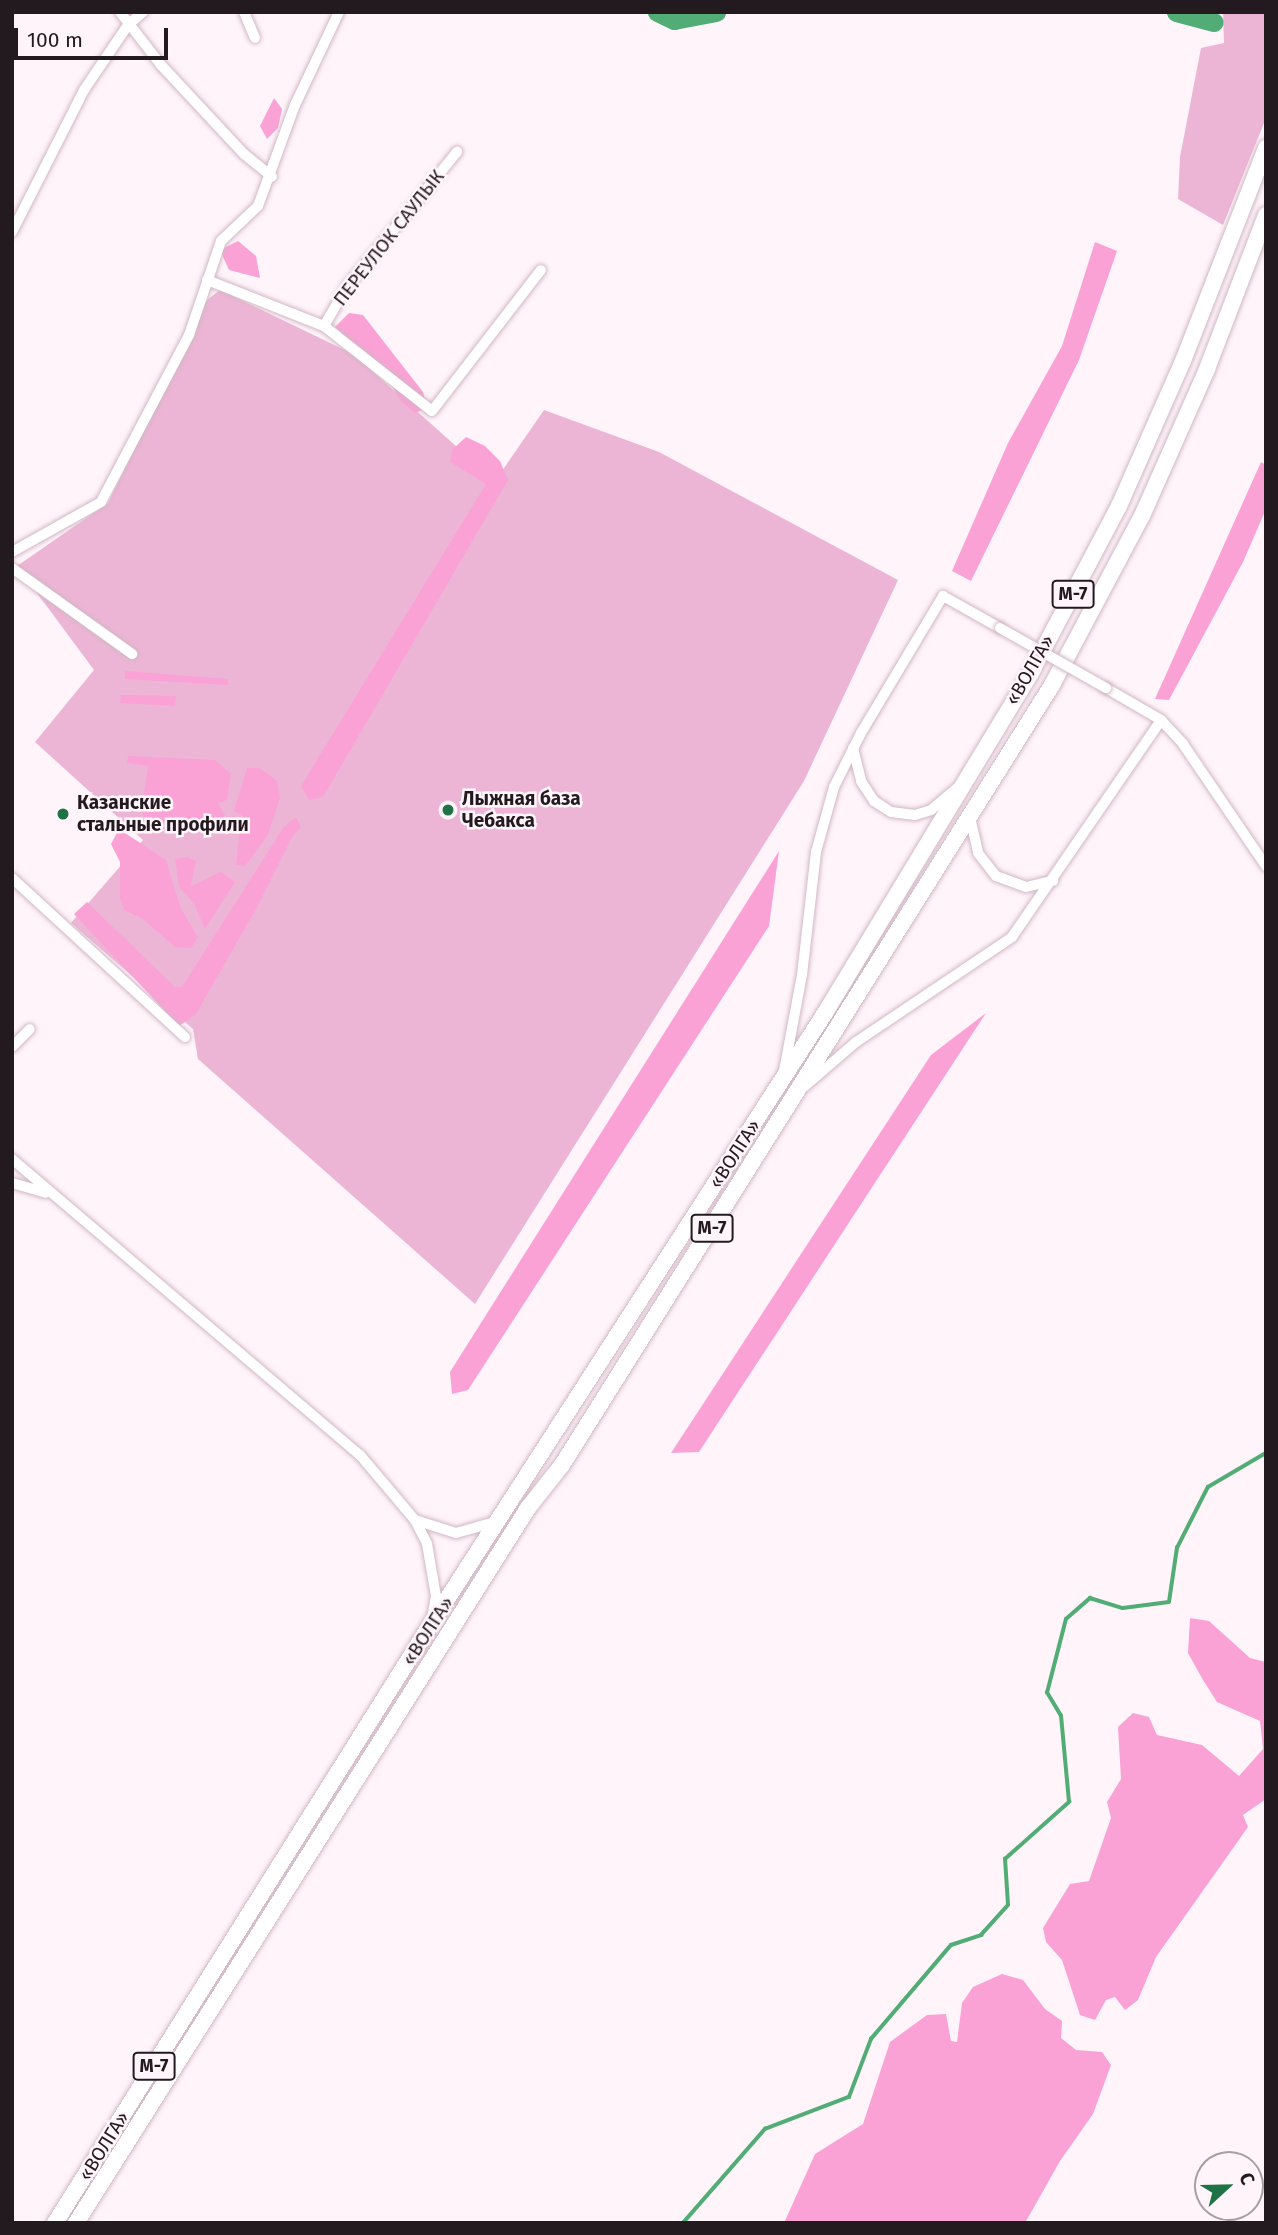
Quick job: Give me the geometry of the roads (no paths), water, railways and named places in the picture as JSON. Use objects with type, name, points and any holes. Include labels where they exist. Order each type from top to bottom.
[{"type":"highway","name":"«ВОЛГА»","points":[[55,2223],[431,1624],[782,1079],[1033,669],[1119,506],[1184,361],[1266,148]]},
{"type":"highway","name":"«ВОЛГА»","points":[[76,2223],[799,1090],[1052,685],[1142,516],[1207,369],[1266,215]]},
{"type":"street","points":[[120,12],[128,25],[244,154],[272,177]]},
{"type":"street","points":[[12,232],[84,90],[128,25],[143,12]]},
{"type":"street","points":[[244,12],[256,38]]},
{"type":"street","points":[[12,552],[101,502],[189,335],[221,241],[258,206],[272,177],[295,105],[339,12]]},
{"type":"street","name":"ПЕРЕУЛОК САУЛЫК","points":[[324,326],[346,288],[457,152]]},
{"type":"street","points":[[207,280],[324,326],[432,411],[541,270]]},
{"type":"street","points":[[12,568],[132,654]]},
{"type":"street","points":[[782,1079],[802,975],[816,852],[834,787],[853,748],[943,596],[1161,720],[1183,744],[1266,866]]},
{"type":"street","points":[[799,1090],[856,1042],[1012,937],[1053,881],[1161,720]]},
{"type":"street","points":[[853,748],[861,781],[874,801],[891,813],[915,815],[931,810],[959,787]]},
{"type":"street","points":[[970,816],[978,853],[996,876],[1026,887],[1053,881]]},
{"type":"street","points":[[12,878],[185,1037]]},
{"type":"street","points":[[12,1047],[30,1029]]},
{"type":"street","points":[[12,1159],[49,1194],[343,1436],[415,1520],[434,1567],[436,1596],[431,1624]]},
{"type":"street","points":[[12,1184],[49,1194]]},
{"type":"street","points":[[415,1520],[456,1533],[499,1520]]},
{"type":"waterway","points":[[657,12],[674,20],[716,12]]},
{"type":"waterway","points":[[1176,12],[1214,22]]},
{"type":"waterway","points":[[683,2223],[765,2129],[849,2097],[871,2039],[951,1945],[981,1935],[1008,1905],[1005,1859],[1069,1802],[1061,1716],[1047,1693],[1066,1619],[1090,1598],[1123,1608],[1169,1602],[1177,1548],[1208,1487],[1266,1453]]},
{"type":"place","name":"Лыжная база Чебакса","points":[[448,810]]},
{"type":"place","name":"Казанские стальные профили","points":[[63,814]]}]
